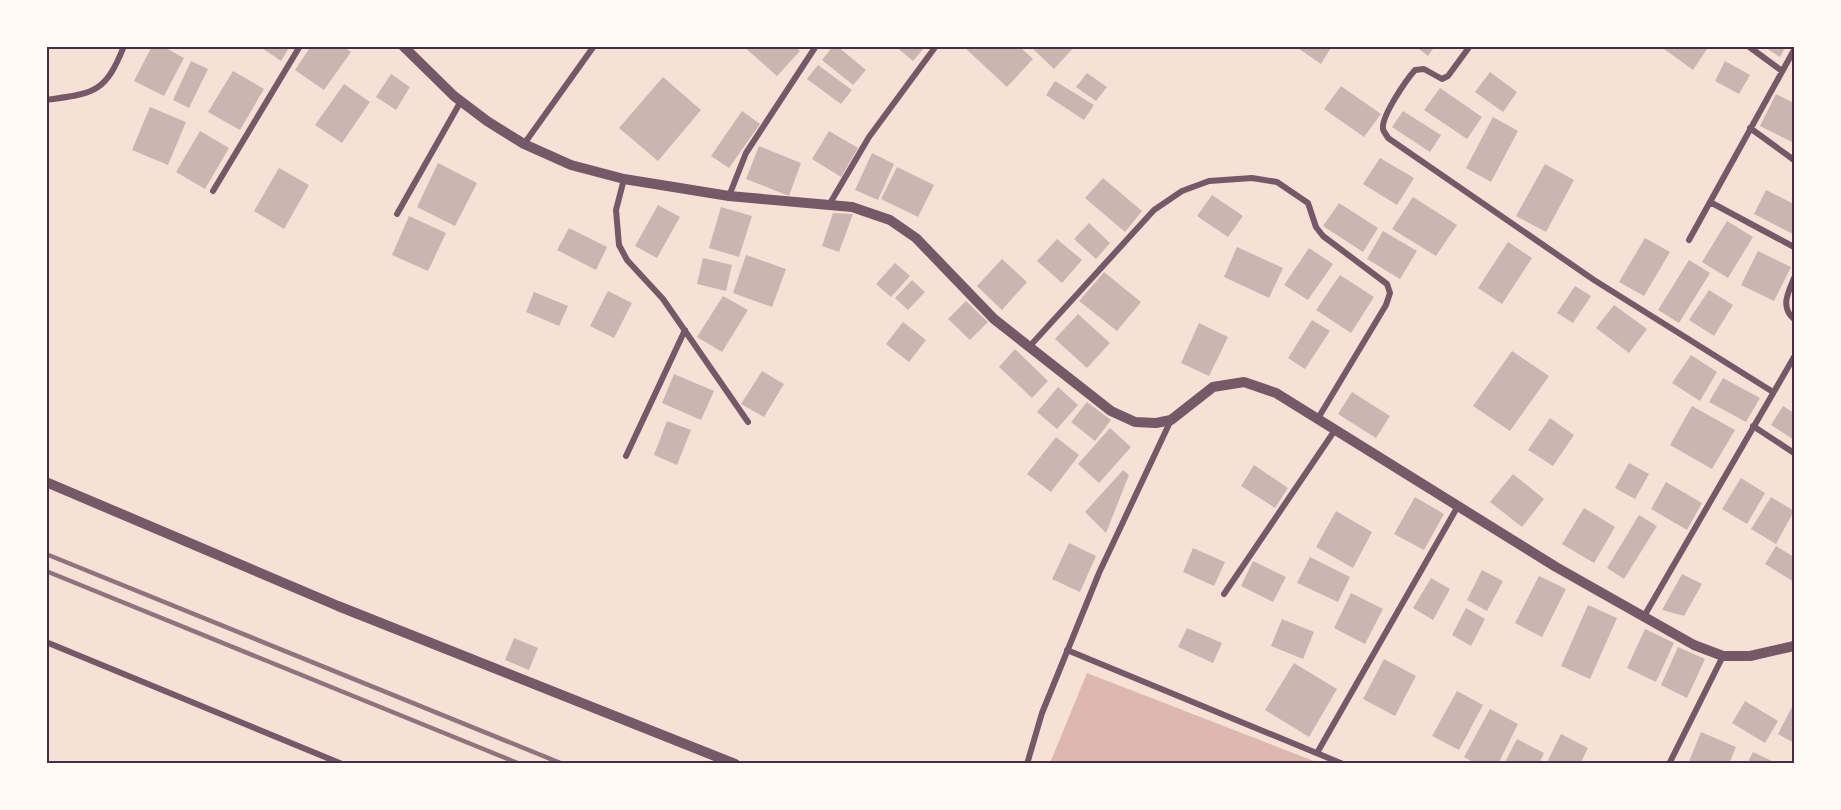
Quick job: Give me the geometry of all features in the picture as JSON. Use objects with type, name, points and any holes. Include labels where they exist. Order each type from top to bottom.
[{"type":"street","points":[[46,100],[97,89],[108,80],[124,46]]},
{"type":"street","points":[[213,191],[300,46]]},
{"type":"street","points":[[404,46],[461,101],[524,144],[571,165],[624,179],[729,196],[852,207],[890,220],[916,238],[957,284],[1028,348],[1111,411],[1135,422],[1156,423],[1171,420]]},
{"type":"street","points":[[524,144],[594,46]]},
{"type":"street","points":[[729,196],[746,153],[816,46]]},
{"type":"street","points":[[829,205],[869,137],[936,46]]},
{"type":"street","points":[[1470,46],[1448,76],[1442,79],[1424,69],[1415,69],[1385,119],[1383,129],[1388,138],[1594,280],[1773,392]]},
{"type":"street","points":[[1748,46],[1782,72]]},
{"type":"street","points":[[1689,240],[1794,50]]},
{"type":"street","points":[[397,214],[461,101]]},
{"type":"street","points":[[1750,128],[1794,160]]},
{"type":"street","points":[[1028,348],[1154,210],[1182,191],[1209,181],[1252,178],[1277,183],[1297,193],[1308,203],[1316,227],[1323,236],[1387,284],[1390,293],[1386,305],[1317,420]]},
{"type":"street","points":[[624,179],[616,210],[619,245],[627,260],[663,299],[748,422]]},
{"type":"street","points":[[1710,202],[1794,247]]},
{"type":"street","points":[[1794,278],[1785,303],[1787,312],[1794,319]]},
{"type":"street","points":[[626,456],[685,330]]},
{"type":"street","points":[[1643,618],[1794,357]]},
{"type":"street","points":[[1027,764],[1042,713],[1066,650],[1099,573],[1171,420],[1213,387],[1245,382],[1276,393],[1643,618],[1694,645],[1723,656],[1750,656],[1794,646]]},
{"type":"street","points":[[1753,426],[1794,453]]},
{"type":"street","points":[[1224,594],[1335,430]]},
{"type":"street","points":[[46,482],[338,606],[735,764]]},
{"type":"street","points":[[1317,753],[1458,506]]},
{"type":"street","points":[[46,642],[342,764]]},
{"type":"street","points":[[1066,650],[1343,764]]},
{"type":"street","points":[[1669,764],[1723,656]]},
{"type":"shaded area","points":[[1087,673],[1319,763],[1050,763]]},
{"type":"building","points":[[152,46],[162,46],[184,58],[164,96],[134,81]]},
{"type":"building","points":[[259,46],[290,46],[281,61]]},
{"type":"building","points":[[311,46],[343,46],[351,52],[324,90],[295,70]]},
{"type":"building","points":[[743,46],[795,46],[800,51],[777,76]]},
{"type":"building","points":[[833,46],[837,46],[866,70],[853,85],[822,60]]},
{"type":"building","points":[[895,46],[922,46],[924,48],[913,61]]},
{"type":"building","points":[[963,46],[1019,46],[1033,59],[1007,87]]},
{"type":"building","points":[[1030,46],[1075,46],[1054,69]]},
{"type":"building","points":[[1295,46],[1332,46],[1321,64]]},
{"type":"building","points":[[1415,46],[1435,46],[1428,56]]},
{"type":"building","points":[[1660,46],[1709,46],[1693,70]]},
{"type":"building","points":[[1763,46],[1786,46],[1780,57]]},
{"type":"building","points":[[191,61],[208,69],[189,108],[173,100]]},
{"type":"building","points":[[1725,61],[1750,75],[1739,94],[1715,81]]},
{"type":"building","points":[[818,65],[852,90],[841,104],[807,79]]},
{"type":"building","points":[[233,71],[264,89],[240,130],[208,112]]},
{"type":"building","points":[[1490,72],[1517,92],[1503,112],[1475,92]]},
{"type":"building","points":[[1087,73],[1107,87],[1096,101],[1076,87]]},
{"type":"building","points":[[391,74],[410,87],[396,110],[376,97]]},
{"type":"building","points":[[663,77],[701,110],[658,161],[619,128]]},
{"type":"building","points":[[1055,81],[1094,105],[1084,120],[1046,95]]},
{"type":"building","points":[[344,84],[370,102],[342,143],[315,125]]},
{"type":"building","points":[[1341,86],[1381,114],[1364,137],[1324,109]]},
{"type":"building","points":[[1440,88],[1482,117],[1467,139],[1424,110]]},
{"type":"building","points":[[1776,94],[1794,103],[1794,143],[1760,126]]},
{"type":"building","points":[[150,107],[186,122],[168,165],[132,150]]},
{"type":"building","points":[[742,111],[760,124],[729,168],[711,156]]},
{"type":"building","points":[[1403,111],[1441,135],[1430,152],[1392,127]]},
{"type":"building","points":[[1493,117],[1518,131],[1491,182],[1466,168]]},
{"type":"building","points":[[200,131],[229,148],[205,189],[176,172]]},
{"type":"building","points":[[829,131],[858,148],[841,177],[812,159]]},
{"type":"building","points":[[759,146],[801,163],[789,196],[746,179]]},
{"type":"building","points":[[872,153],[894,164],[878,200],[855,190]]},
{"type":"building","points":[[1380,158],[1414,178],[1397,205],[1363,184]]},
{"type":"building","points":[[438,163],[477,183],[455,226],[417,207]]},
{"type":"building","points":[[1545,164],[1574,180],[1546,232],[1516,216]]},
{"type":"building","points":[[897,167],[934,185],[918,217],[881,199]]},
{"type":"building","points":[[279,168],[309,185],[284,229],[254,211]]},
{"type":"building","points":[[1103,178],[1142,211],[1125,232],[1085,198]]},
{"type":"building","points":[[1766,190],[1794,204],[1793,234],[1754,214]]},
{"type":"building","points":[[1212,195],[1243,216],[1228,237],[1197,216]]},
{"type":"building","points":[[1413,197],[1457,225],[1436,256],[1392,229]]},
{"type":"building","points":[[1339,203],[1378,228],[1363,252],[1323,226]]},
{"type":"building","points":[[658,205],[680,217],[657,258],[635,246]]},
{"type":"building","points":[[721,207],[752,216],[739,257],[709,248]]},
{"type":"building","points":[[833,213],[853,214],[839,252],[822,246]]},
{"type":"building","points":[[409,216],[446,233],[428,271],[392,255]]},
{"type":"building","points":[[1727,221],[1753,237],[1728,278],[1702,262]]},
{"type":"building","points":[[1089,223],[1110,243],[1096,259],[1074,239]]},
{"type":"building","points":[[569,228],[607,247],[596,270],[557,250]]},
{"type":"building","points":[[1383,231],[1417,251],[1400,279],[1367,259]]},
{"type":"building","points":[[1645,238],[1670,252],[1644,296],[1619,282]]},
{"type":"building","points":[[1057,239],[1082,260],[1062,283],[1037,261]]},
{"type":"building","points":[[1508,242],[1532,258],[1502,304],[1478,288]]},
{"type":"building","points":[[1237,247],[1283,268],[1269,298],[1224,277]]},
{"type":"building","points":[[1309,248],[1333,264],[1308,300],[1284,285]]},
{"type":"building","points":[[1758,251],[1791,267],[1774,301],[1741,285]]},
{"type":"building","points":[[746,255],[786,269],[772,307],[733,293]]},
{"type":"building","points":[[703,258],[732,265],[726,291],[697,284]]},
{"type":"building","points":[[1002,259],[1027,282],[1002,310],[977,286]]},
{"type":"building","points":[[1689,260],[1710,273],[1679,323],[1658,310]]},
{"type":"building","points":[[895,263],[910,276],[891,297],[876,284]]},
{"type":"building","points":[[1104,272],[1141,302],[1117,331],[1079,301]]},
{"type":"building","points":[[1340,275],[1374,297],[1351,333],[1316,310]]},
{"type":"building","points":[[912,280],[925,292],[908,310],[895,298]]},
{"type":"building","points":[[1575,286],[1591,296],[1573,323],[1557,313]]},
{"type":"building","points":[[1709,290],[1733,305],[1714,336],[1689,320]]},
{"type":"building","points":[[608,291],[632,303],[614,338],[590,326]]},
{"type":"building","points":[[534,292],[568,306],[559,326],[526,312]]},
{"type":"building","points":[[723,296],[748,310],[722,352],[697,337]]},
{"type":"building","points":[[966,301],[988,322],[970,340],[948,319]]},
{"type":"building","points":[[1614,305],[1647,329],[1629,353],[1596,328]]},
{"type":"building","points":[[1078,314],[1110,343],[1087,368],[1055,339]]},
{"type":"building","points":[[1312,320],[1330,331],[1305,369],[1288,358]]},
{"type":"building","points":[[903,322],[926,340],[909,362],[886,344]]},
{"type":"building","points":[[1199,323],[1228,337],[1209,376],[1181,363]]},
{"type":"building","points":[[1015,349],[1048,381],[1032,398],[999,367]]},
{"type":"building","points":[[1512,351],[1549,376],[1510,431],[1473,406]]},
{"type":"building","points":[[1691,355],[1717,372],[1700,401],[1672,383]]},
{"type":"building","points":[[762,371],[784,384],[764,417],[741,404]]},
{"type":"building","points":[[674,374],[714,391],[701,420],[662,403]]},
{"type":"building","points":[[1723,378],[1760,398],[1746,422],[1709,402]]},
{"type":"building","points":[[1058,387],[1078,405],[1057,429],[1037,412]]},
{"type":"building","points":[[1352,392],[1390,416],[1376,438],[1338,414]]},
{"type":"building","points":[[1087,402],[1111,420],[1095,441],[1071,422]]},
{"type":"building","points":[[1692,406],[1735,430],[1712,469],[1670,445]]},
{"type":"building","points":[[1783,406],[1794,413],[1794,440],[1771,425]]},
{"type":"building","points":[[1550,418],[1574,435],[1553,466],[1528,450]]},
{"type":"building","points":[[667,421],[691,430],[677,465],[654,455]]},
{"type":"building","points":[[1110,428],[1131,447],[1099,483],[1078,464]]},
{"type":"building","points":[[1056,437],[1079,455],[1051,492],[1027,474]]},
{"type":"building","points":[[1629,463],[1649,474],[1635,499],[1615,488]]},
{"type":"building","points":[[1254,465],[1288,488],[1275,508],[1241,486]]},
{"type":"building","points":[[1123,470],[1129,475],[1106,533],[1085,512]]},
{"type":"building","points":[[1513,474],[1544,499],[1522,527],[1490,502]]},
{"type":"building","points":[[1741,478],[1765,493],[1747,524],[1722,509]]},
{"type":"building","points":[[1666,482],[1702,503],[1687,530],[1651,509]]},
{"type":"building","points":[[1415,497],[1444,514],[1424,550],[1394,534]]},
{"type":"building","points":[[1771,497],[1794,511],[1776,544],[1751,529]]},
{"type":"building","points":[[1584,508],[1615,527],[1594,563],[1562,544]]},
{"type":"building","points":[[1336,511],[1372,532],[1353,568],[1316,547]]},
{"type":"building","points":[[1639,515],[1657,526],[1624,579],[1607,568]]},
{"type":"building","points":[[1069,543],[1096,556],[1080,592],[1052,579]]},
{"type":"building","points":[[1776,546],[1794,557],[1794,582],[1765,564]]},
{"type":"building","points":[[1193,548],[1225,562],[1214,586],[1183,572]]},
{"type":"building","points":[[1310,557],[1350,577],[1338,602],[1297,583]]},
{"type":"building","points":[[1253,561],[1286,577],[1273,602],[1241,586]]},
{"type":"building","points":[[1482,570],[1503,581],[1487,611],[1467,600]]},
{"type":"building","points":[[1682,574],[1702,584],[1684,616],[1662,610]]},
{"type":"building","points":[[1539,576],[1566,589],[1542,637],[1515,623]]},
{"type":"building","points":[[1431,578],[1450,589],[1433,620],[1413,608]]},
{"type":"building","points":[[1351,593],[1383,609],[1365,644],[1334,628]]},
{"type":"building","points":[[1588,605],[1617,618],[1590,679],[1561,666]]},
{"type":"building","points":[[1466,608],[1485,619],[1471,646],[1452,635]]},
{"type":"building","points":[[1282,619],[1314,632],[1303,659],[1271,646]]},
{"type":"building","points":[[1187,628],[1222,643],[1213,663],[1178,647]]},
{"type":"building","points":[[1645,629],[1674,643],[1656,682],[1627,668]]},
{"type":"building","points":[[514,638],[538,648],[529,670],[505,660]]},
{"type":"building","points":[[1678,647],[1705,659],[1687,698],[1661,685]]},
{"type":"building","points":[[1384,659],[1416,676],[1395,716],[1363,699]]},
{"type":"building","points":[[1294,663],[1337,689],[1309,737],[1265,710]]},
{"type":"building","points":[[1457,691],[1483,705],[1459,750],[1432,736]]},
{"type":"building","points":[[1745,701],[1778,721],[1765,743],[1732,723]]},
{"type":"building","points":[[1794,703],[1794,743],[1778,734]]},
{"type":"building","points":[[1490,709],[1518,724],[1498,764],[1477,764],[1464,757]]},
{"type":"building","points":[[1701,732],[1736,747],[1729,764],[1688,764]]},
{"type":"building","points":[[1561,734],[1588,748],[1580,764],[1546,764]]},
{"type":"building","points":[[1517,739],[1544,753],[1539,764],[1504,764]]},
{"type":"building","points":[[1753,752],[1778,764],[1747,764]]},
{"type":"railway","points":[[46,554],[563,764]]},
{"type":"railway","points":[[46,571],[520,764]]}]
